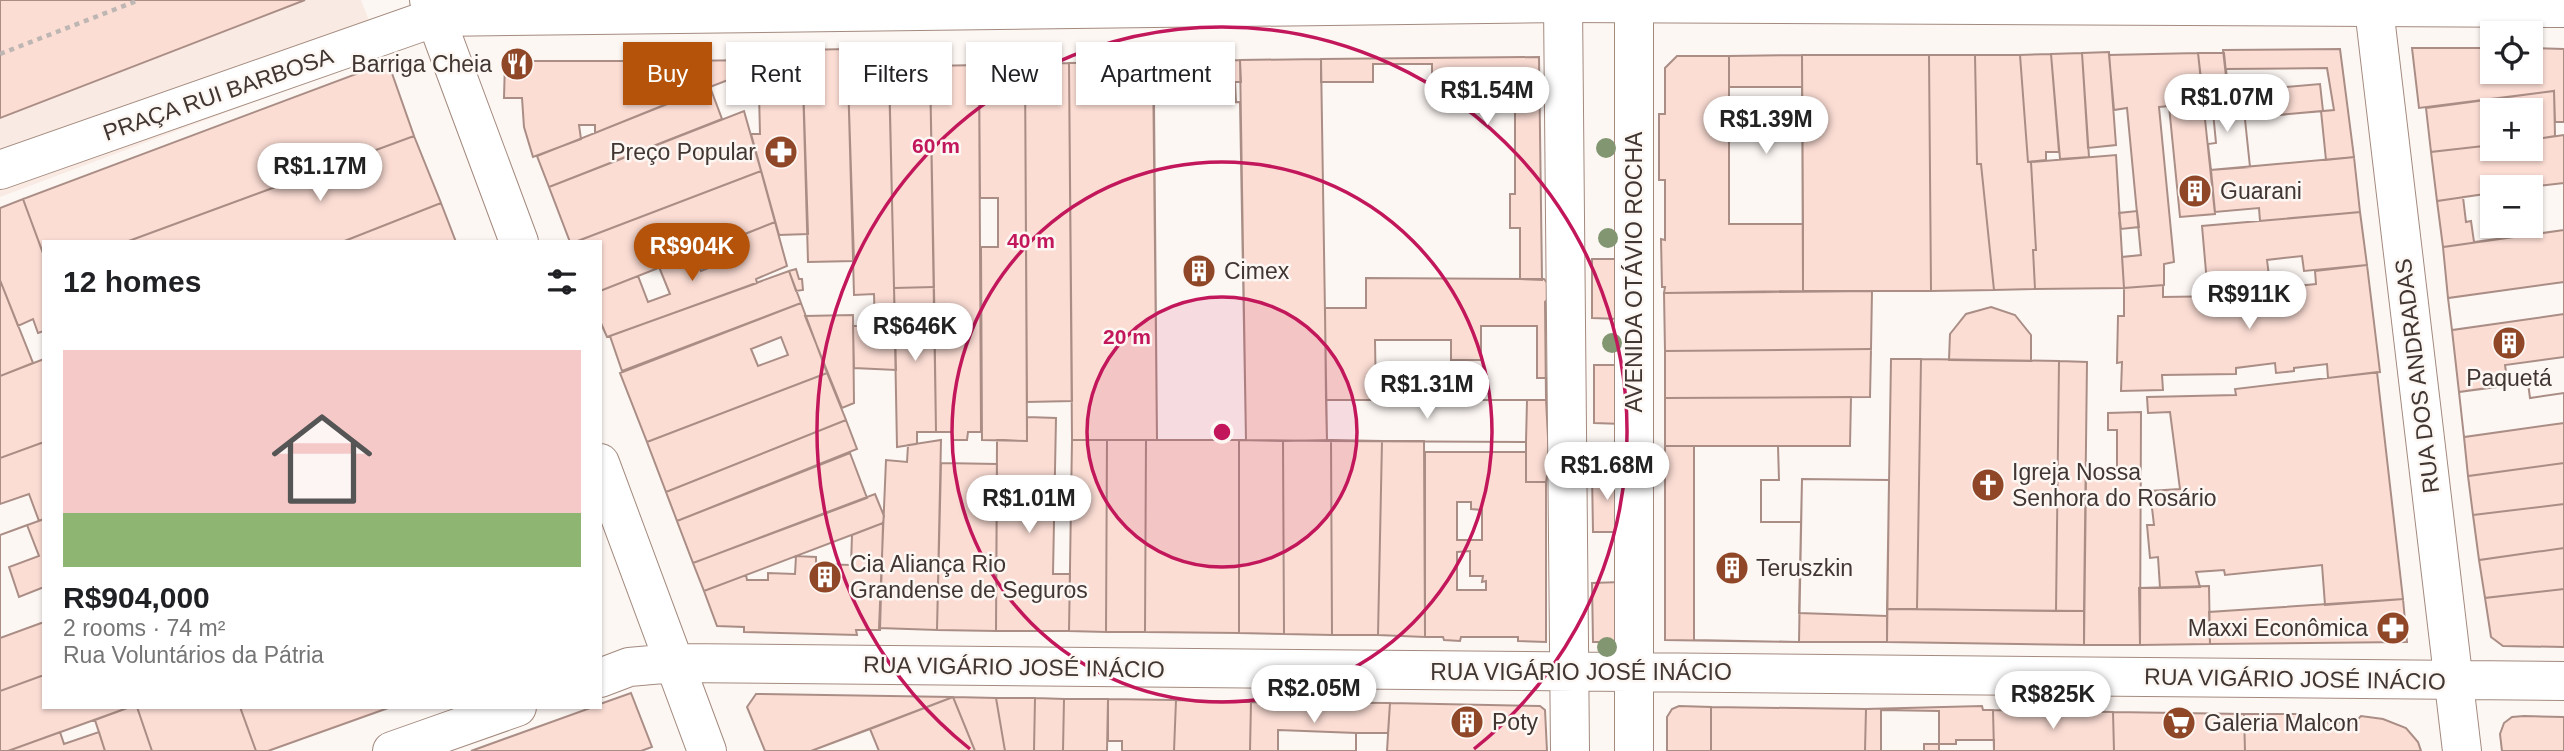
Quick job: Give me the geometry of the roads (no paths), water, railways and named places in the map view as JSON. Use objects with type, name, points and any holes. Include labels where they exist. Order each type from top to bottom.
[{"type":"street","points":[[1562,1],[1570,751]]},
{"type":"street","name":"PRAÇA RUI BARBOSA","points":[[0,170],[433,8],[1634,1],[2374,4],[2564,8]]},
{"type":"street","name":"AVENIDA OTÁVIO ROCHA","points":[[1634,1],[1634,751]]},
{"type":"street","name":"RUA DOS ANDRADAS","points":[[2374,4],[2462,751]]},
{"type":"street","points":[[433,8],[518,240]]},
{"type":"street","points":[[602,468],[707,751]]},
{"type":"street","name":"RUA VIGÁRIO JOSÉ INÁCIO","points":[[602,677],[629,667],[674,663],[2564,681]]},
{"type":"street","points":[[392,751],[511,709]]},
{"type":"place","name":"Barriga Cheia","points":[[517,64]]},
{"type":"place","name":"Preço Popular","points":[[781,152]]},
{"type":"place","name":"Guarani","points":[[2195,191]]},
{"type":"place","name":"Cimex","points":[[1199,271]]},
{"type":"place","name":"Paquetá","points":[[2509,343]]},
{"type":"place","name":"Igreja Nossa Senhora do Rosário","points":[[1988,485]]},
{"type":"place","name":"Teruszkin","points":[[1732,568]]},
{"type":"place","name":"Cia Aliança Rio Grandense de Seguros","points":[[825,577]]},
{"type":"place","name":"Maxxi Econômica","points":[[2393,628]]},
{"type":"place","name":"Poty","points":[[1467,722]]},
{"type":"place","name":"Galeria Malcon","points":[[2179,723]]}]
